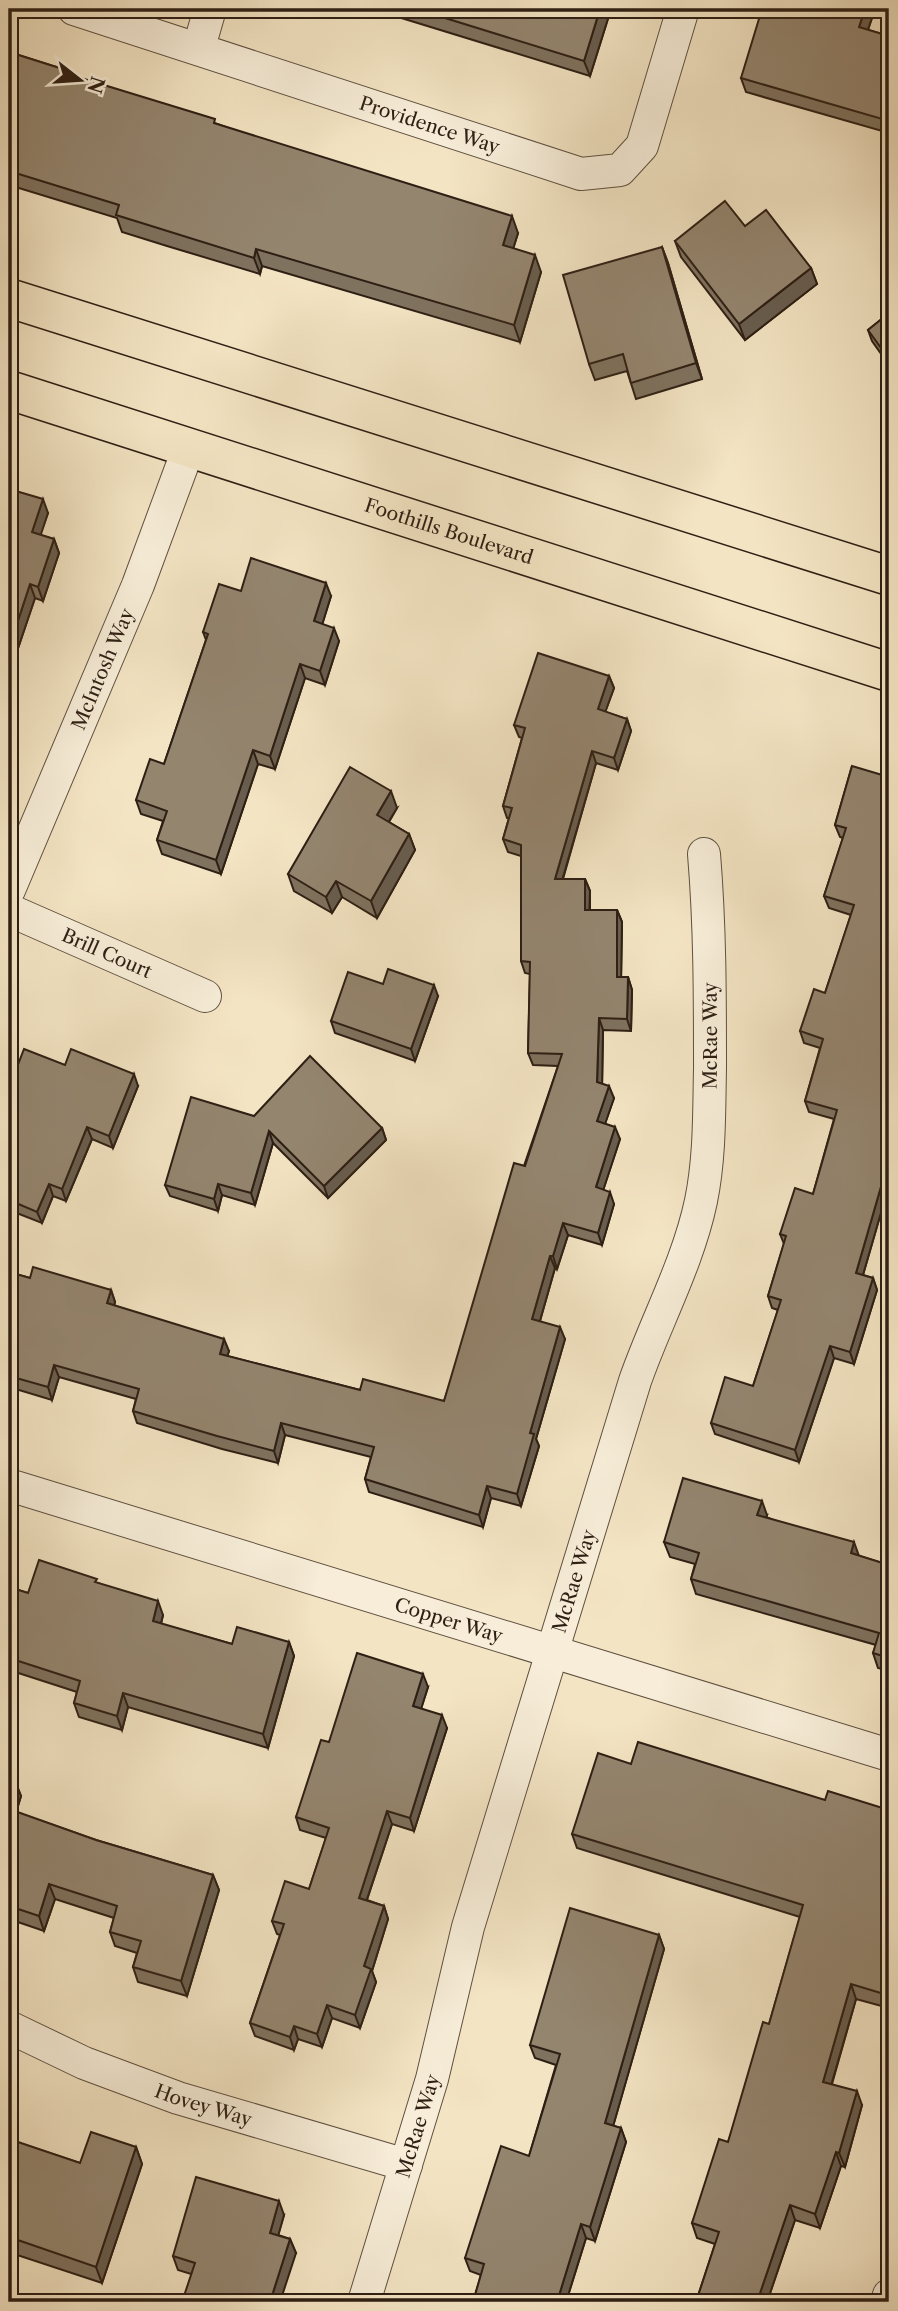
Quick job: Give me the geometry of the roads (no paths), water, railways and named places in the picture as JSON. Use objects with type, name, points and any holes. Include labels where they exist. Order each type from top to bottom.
[{"type":"main road","points":[[9,298],[889,576]]},
{"type":"main road","name":"Foothills Boulevard","points":[[9,390],[889,672]]},
{"type":"street","name":"Providence Way","points":[[74,9],[199,47],[581,174],[620,170],[642,146],[683,9]]},
{"type":"street","points":[[199,47],[210,9]]},
{"type":"street","name":"McIntosh Way","points":[[9,890],[138,585],[189,447]]},
{"type":"street","name":"McRae Way","points":[[364,2302],[432,2079],[468,1927],[552,1651],[635,1381],[653,1330],[684,1258],[701,1201],[709,1138],[711,956],[704,854]]},
{"type":"street","name":"Brill Court","points":[[9,910],[205,996]]},
{"type":"street","name":"Copper Way","points":[[9,1485],[889,1755]]},
{"type":"street","name":"Hovey Way","points":[[9,2027],[84,2063],[178,2098],[406,2165]]},
{"type":"street","points":[[887,2302],[889,2295]]}]
